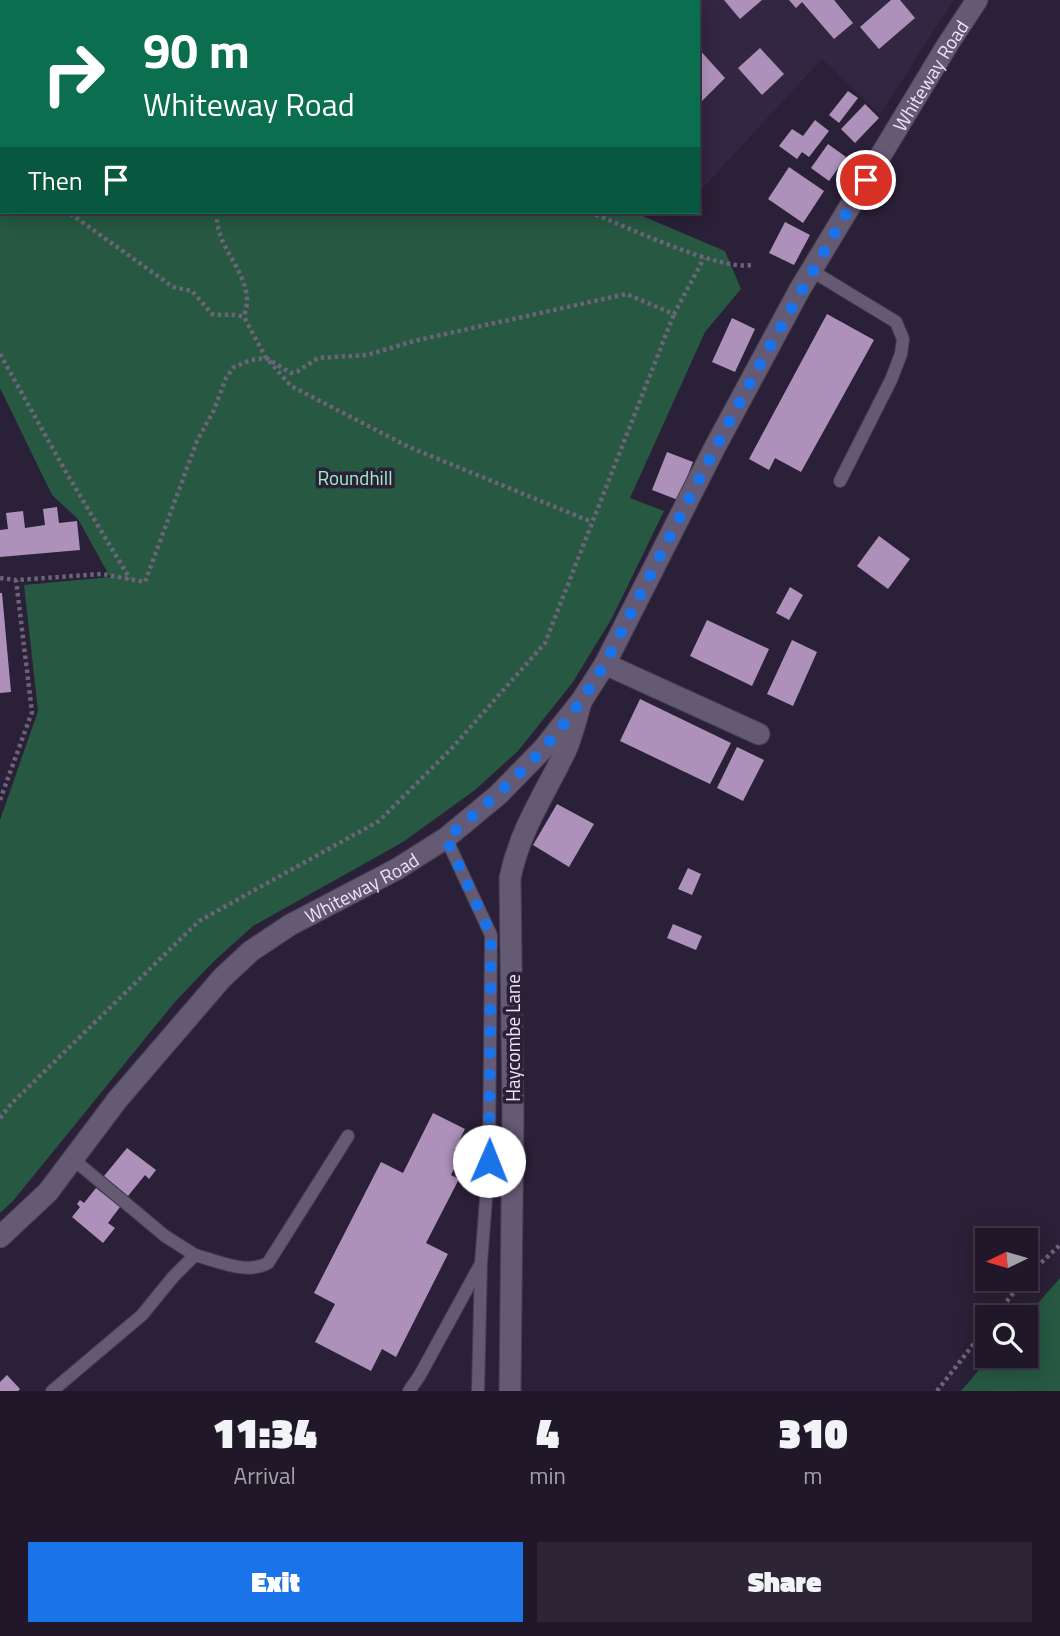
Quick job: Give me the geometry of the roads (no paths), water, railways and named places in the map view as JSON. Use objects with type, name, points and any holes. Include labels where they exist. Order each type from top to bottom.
[{"type":"street","name":"Whiteway Road","points":[[0,1237],[48,1192],[127,1089],[222,978],[251,951],[290,925],[397,869],[446,838],[498,795],[544,748],[582,700],[604,664],[715,447],[812,271],[977,0]]},
{"type":"street","points":[[604,664],[759,734]]},
{"type":"street","name":"Haycombe Lane","points":[[510,1391],[513,1114],[510,878],[516,849],[533,810],[566,751],[582,700]]},
{"type":"lane","points":[[812,271],[896,322],[902,339],[901,354],[891,380],[840,481]]},
{"type":"lane","points":[[446,838],[491,935],[489,1161],[481,1263],[478,1391]]},
{"type":"lane","points":[[74,1160],[165,1236],[195,1255],[244,1268],[258,1268],[268,1263],[348,1136]]},
{"type":"lane","points":[[52,1391],[142,1315],[195,1255]]},
{"type":"lane","points":[[408,1391],[420,1375],[481,1263]]},
{"type":"park label","name":"Roundhill","points":[[355,477]]}]
